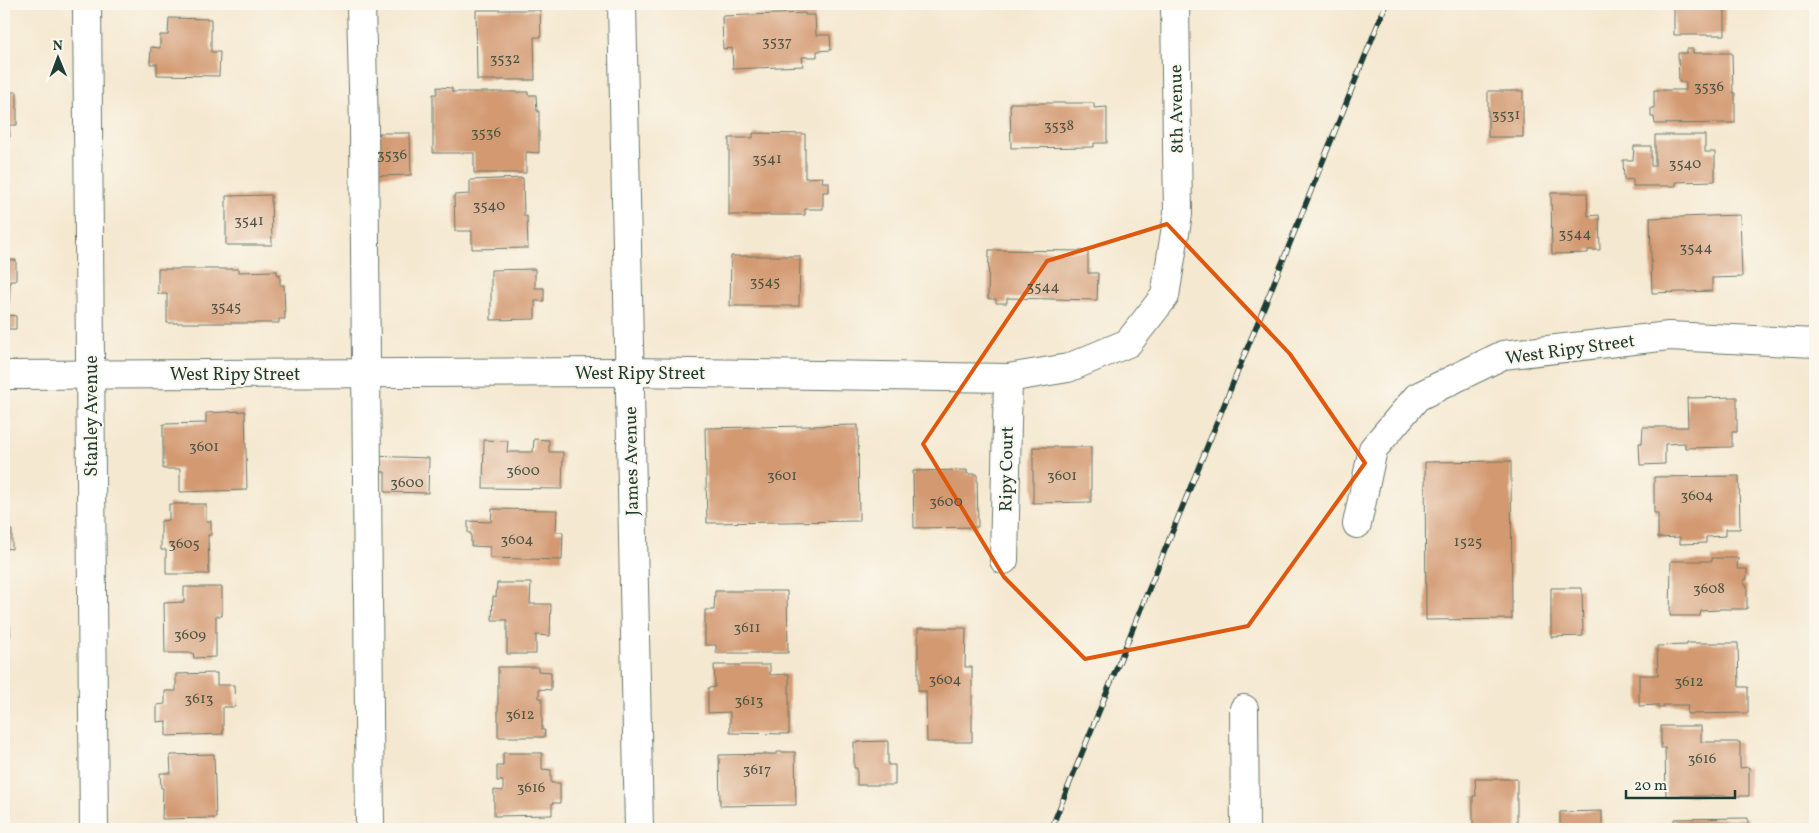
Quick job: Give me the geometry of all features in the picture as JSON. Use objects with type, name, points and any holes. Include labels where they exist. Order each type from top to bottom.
[{"type":"street","name":"Stanley Avenue","points":[[87,4],[94,829]]},
{"type":"street","points":[[361,4],[370,829]]},
{"type":"street","name":"James Avenue","points":[[622,4],[640,829]]},
{"type":"street","name":"8th Avenue","points":[[1175,4],[1178,214]]},
{"type":"street","name":"West Ripy Street","points":[[4,375],[630,372],[1008,378],[1068,368],[1128,343],[1165,296],[1178,214]]},
{"type":"street","name":"West Ripy Street","points":[[1357,524],[1373,449],[1418,397],[1503,355],[1669,336],[1815,344]]},
{"type":"street","name":"Ripy Court","points":[[1004,560],[1008,378]]},
{"type":"street","points":[[1244,709],[1245,829]]},
{"type":"highlighted area","points":[[1167,224],[1290,354],[1365,463],[1248,626],[1085,659],[1004,577],[923,444],[1047,261]]},
{"type":"building","points":[[1674,4],[1734,4],[1734,6],[1725,7],[1725,35],[1674,35]]},
{"type":"building","points":[[476,10],[540,10],[541,37],[534,37],[535,80],[477,80]]},
{"type":"building","points":[[805,13],[805,15],[815,15],[816,35],[830,35],[831,50],[817,51],[817,57],[802,57],[803,66],[733,69],[732,48],[723,49],[722,16]]},
{"type":"building","points":[[169,18],[211,19],[211,52],[220,52],[219,76],[157,75],[157,64],[150,64],[151,47],[160,48],[160,35],[168,35]]},
{"type":"building","points":[[1687,49],[1693,49],[1693,53],[1732,53],[1735,123],[1655,124],[1654,117],[1651,117],[1651,108],[1654,108],[1654,90],[1686,90],[1686,82],[1679,82],[1678,53],[1687,53]]},
{"type":"building","points":[[437,87],[452,88],[452,92],[528,92],[528,95],[536,95],[537,111],[539,111],[539,153],[526,152],[526,173],[474,173],[474,153],[433,153],[433,94],[437,94]]},
{"type":"building","points":[[1488,91],[1523,91],[1523,137],[1488,137]]},
{"type":"building","points":[[4,92],[17,92],[17,125],[9,125],[10,137],[4,137]]},
{"type":"building","points":[[1010,103],[1094,103],[1094,108],[1107,107],[1107,143],[1094,143],[1094,147],[1011,148]]},
{"type":"building","points":[[374,133],[410,133],[411,175],[374,176]]},
{"type":"building","points":[[753,133],[805,134],[805,178],[823,177],[822,182],[829,182],[829,192],[823,192],[823,209],[805,209],[805,215],[729,215],[729,138],[753,138]]},
{"type":"building","points":[[1655,135],[1705,135],[1705,152],[1715,152],[1715,181],[1676,182],[1676,186],[1633,186],[1633,179],[1624,180],[1623,160],[1633,160],[1634,146],[1651,146],[1651,166],[1655,166]]},
{"type":"building","points":[[523,178],[524,216],[527,216],[528,248],[472,249],[472,231],[455,231],[454,195],[470,194],[470,180]]},
{"type":"building","points":[[1551,193],[1587,193],[1588,216],[1599,215],[1600,250],[1588,250],[1588,253],[1552,254]]},
{"type":"building","points":[[271,195],[272,245],[226,245],[226,196]]},
{"type":"building","points":[[1740,215],[1742,277],[1712,278],[1712,291],[1652,293],[1650,218]]},
{"type":"building","points":[[989,250],[1088,251],[1088,273],[1098,273],[1097,300],[1007,298],[1007,303],[996,303],[996,299],[988,299]]},
{"type":"building","points":[[731,256],[800,256],[799,306],[730,306]]},
{"type":"building","points":[[4,260],[16,260],[16,281],[10,281],[8,315],[16,316],[16,329],[4,329]]},
{"type":"building","points":[[158,269],[239,269],[239,272],[277,271],[277,275],[280,274],[280,285],[284,285],[285,319],[279,319],[279,323],[167,323],[167,294],[158,294]]},
{"type":"building","points":[[535,269],[535,288],[544,288],[544,301],[535,301],[535,319],[491,320],[491,270]]},
{"type":"building","points":[[1737,397],[1737,432],[1732,432],[1732,447],[1685,448],[1685,443],[1665,444],[1665,464],[1640,465],[1639,443],[1642,443],[1643,427],[1688,427],[1687,398]]},
{"type":"building","points":[[245,411],[247,490],[180,492],[180,469],[163,469],[163,424],[206,423],[206,413]]},
{"type":"building","points":[[858,425],[859,521],[707,523],[705,428]]},
{"type":"building","points":[[534,439],[549,440],[549,452],[563,452],[562,489],[483,488],[484,440],[508,441],[507,452],[533,452]]},
{"type":"building","points":[[1033,447],[1091,447],[1091,502],[1033,503]]},
{"type":"building","points":[[370,456],[429,458],[428,493],[385,492],[385,472],[370,472]]},
{"type":"building","points":[[1511,461],[1512,619],[1426,620],[1425,462]]},
{"type":"building","points":[[967,470],[967,474],[977,474],[978,527],[914,528],[913,471]]},
{"type":"building","points":[[1739,476],[1740,529],[1726,529],[1726,536],[1706,537],[1706,543],[1680,544],[1680,537],[1658,538],[1658,513],[1654,513],[1654,477]]},
{"type":"building","points":[[169,504],[206,504],[206,521],[211,521],[211,535],[208,535],[209,574],[166,574],[166,550],[161,550],[161,521],[169,520]]},
{"type":"building","points":[[492,509],[557,510],[556,532],[563,532],[562,560],[490,558],[490,547],[471,546],[471,533],[468,533],[468,521],[491,522]]},
{"type":"building","points":[[4,530],[12,530],[12,549],[4,548]]},
{"type":"building","points":[[1712,558],[1738,558],[1737,569],[1747,569],[1747,579],[1744,579],[1744,585],[1747,585],[1747,609],[1701,611],[1700,616],[1670,616],[1671,561],[1712,561]]},
{"type":"building","points":[[497,583],[531,583],[530,604],[551,604],[550,636],[536,635],[536,654],[507,654],[507,620],[492,620],[493,596],[496,597]]},
{"type":"building","points":[[184,587],[222,587],[222,616],[216,616],[216,657],[194,658],[193,653],[165,653],[164,603],[184,602]]},
{"type":"building","points":[[1551,588],[1582,588],[1583,636],[1551,637]]},
{"type":"building","points":[[715,591],[787,591],[788,653],[716,653],[716,645],[705,645],[705,610],[714,610]]},
{"type":"building","points":[[4,610],[6,610],[7,626],[10,626],[10,638],[4,638]]},
{"type":"building","points":[[918,628],[966,628],[965,667],[972,667],[972,742],[927,742],[926,691],[918,691]]},
{"type":"building","points":[[1687,643],[1738,643],[1739,687],[1748,687],[1748,713],[1687,714],[1688,705],[1663,705],[1663,708],[1658,708],[1658,705],[1639,706],[1639,675],[1658,675],[1657,646],[1687,645]]},
{"type":"building","points":[[714,665],[770,665],[770,675],[789,674],[789,734],[730,733],[730,712],[708,713],[708,688],[715,687]]},
{"type":"building","points":[[498,667],[538,667],[538,671],[551,672],[551,690],[539,689],[539,698],[542,698],[542,730],[545,730],[544,737],[498,737]]},
{"type":"building","points":[[217,673],[217,685],[234,685],[235,707],[223,707],[223,734],[166,736],[166,721],[157,722],[157,705],[165,704],[165,691],[176,691],[176,674]]},
{"type":"building","points":[[1661,726],[1701,726],[1701,742],[1740,742],[1740,768],[1749,767],[1749,796],[1666,796],[1665,748],[1661,748]]},
{"type":"building","points":[[888,741],[888,765],[895,765],[895,785],[857,785],[857,768],[854,768],[854,742]]},
{"type":"building","points":[[777,752],[795,752],[796,805],[720,806],[719,755],[777,754]]},
{"type":"building","points":[[503,753],[542,753],[542,769],[551,770],[551,783],[560,783],[560,803],[552,803],[552,815],[494,816],[494,790],[503,791],[503,781],[497,781],[497,766],[503,766]]},
{"type":"building","points":[[214,754],[216,818],[162,819],[163,788],[161,788],[160,773],[171,773],[170,755]]},
{"type":"building","points":[[1475,779],[1517,779],[1517,829],[1473,829],[1473,796],[1476,796]]},
{"type":"building","points":[[1602,811],[1602,829],[1560,829],[1560,812]]},
{"type":"building","points":[[1748,818],[1748,829],[1674,829],[1674,819]]},
{"type":"railway","points":[[1051,829],[1386,4]]}]
